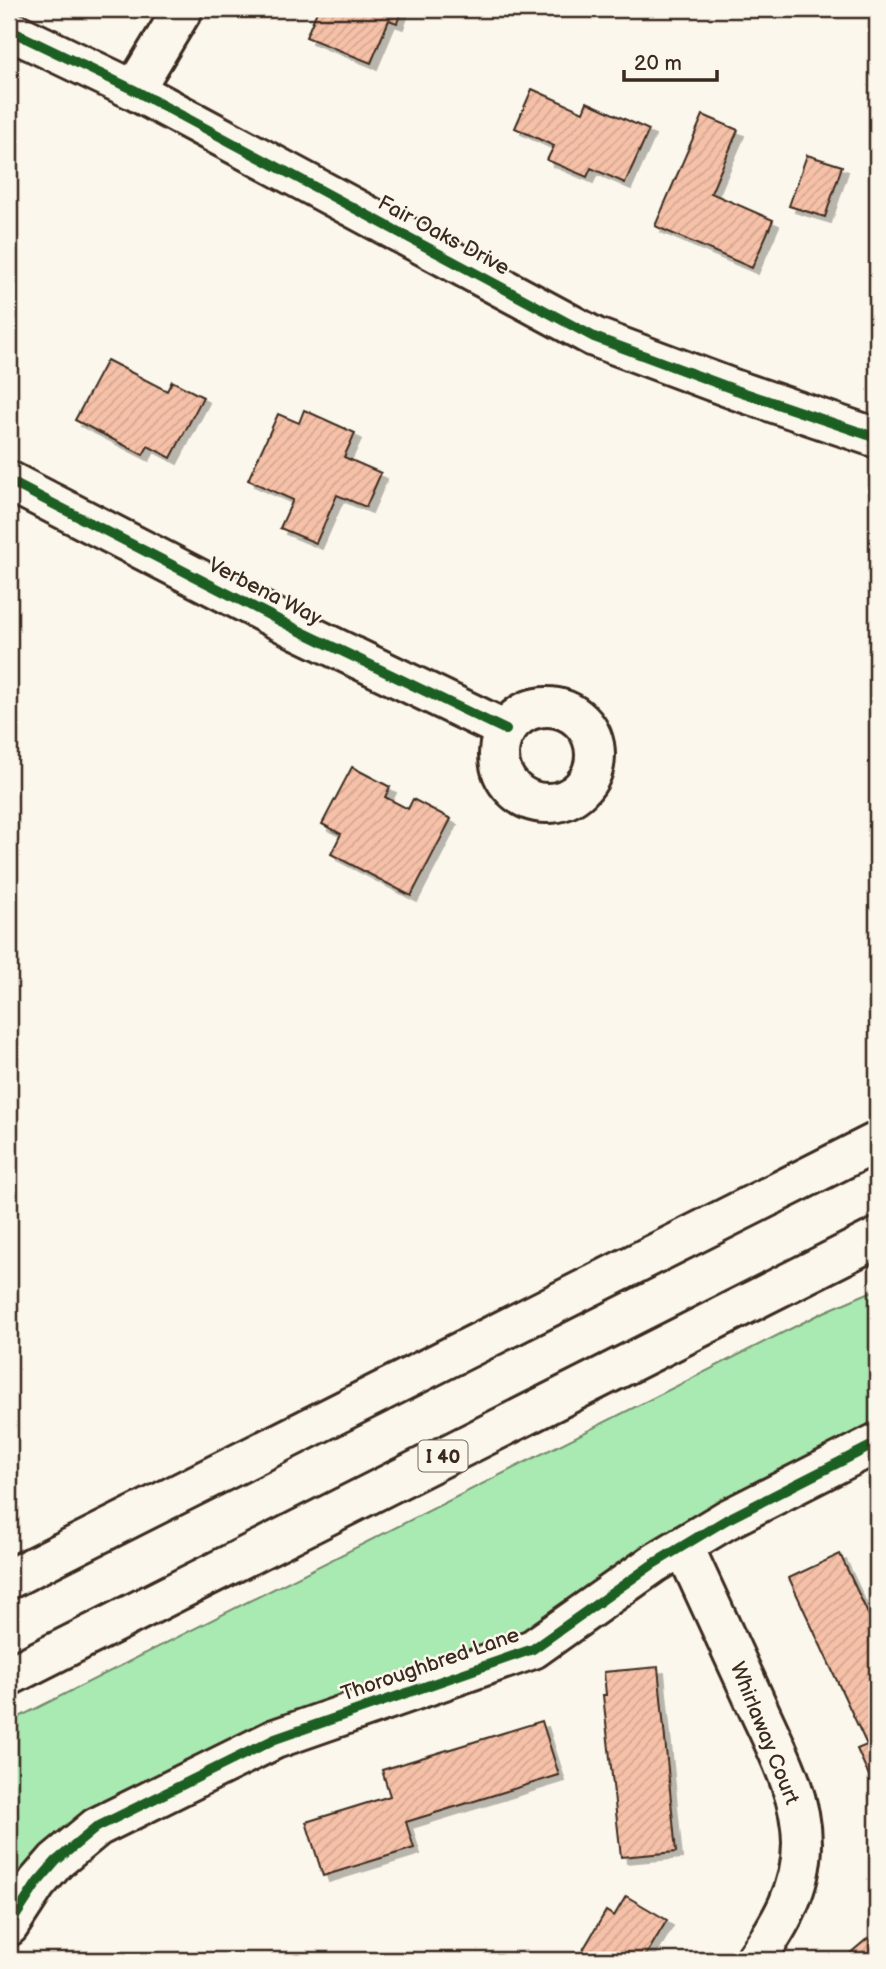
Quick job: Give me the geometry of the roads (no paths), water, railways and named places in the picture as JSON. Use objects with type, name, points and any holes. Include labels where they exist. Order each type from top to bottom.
[{"type":"main road","points":[[134,90],[183,9]]},
{"type":"main road","name":"Fair Oaks Drive","points":[[9,30],[134,90],[594,337],[736,390],[877,438]]},
{"type":"main road","name":"Verbena Way","points":[[9,481],[298,630],[506,730]]},
{"type":"main road","points":[[9,1579],[877,1142]]},
{"type":"main road","name":"I 40","points":[[9,1676],[877,1238]]},
{"type":"main road","name":"Thoroughbred Lane","points":[[9,1926],[29,1894],[56,1861],[97,1827],[275,1739],[533,1649],[653,1564],[726,1520],[877,1443]]},
{"type":"main road","name":"Whirlaway Court","points":[[684,1547],[782,1761],[799,1816],[801,1851],[798,1876],[790,1903],[779,1926],[755,1960]]}]
